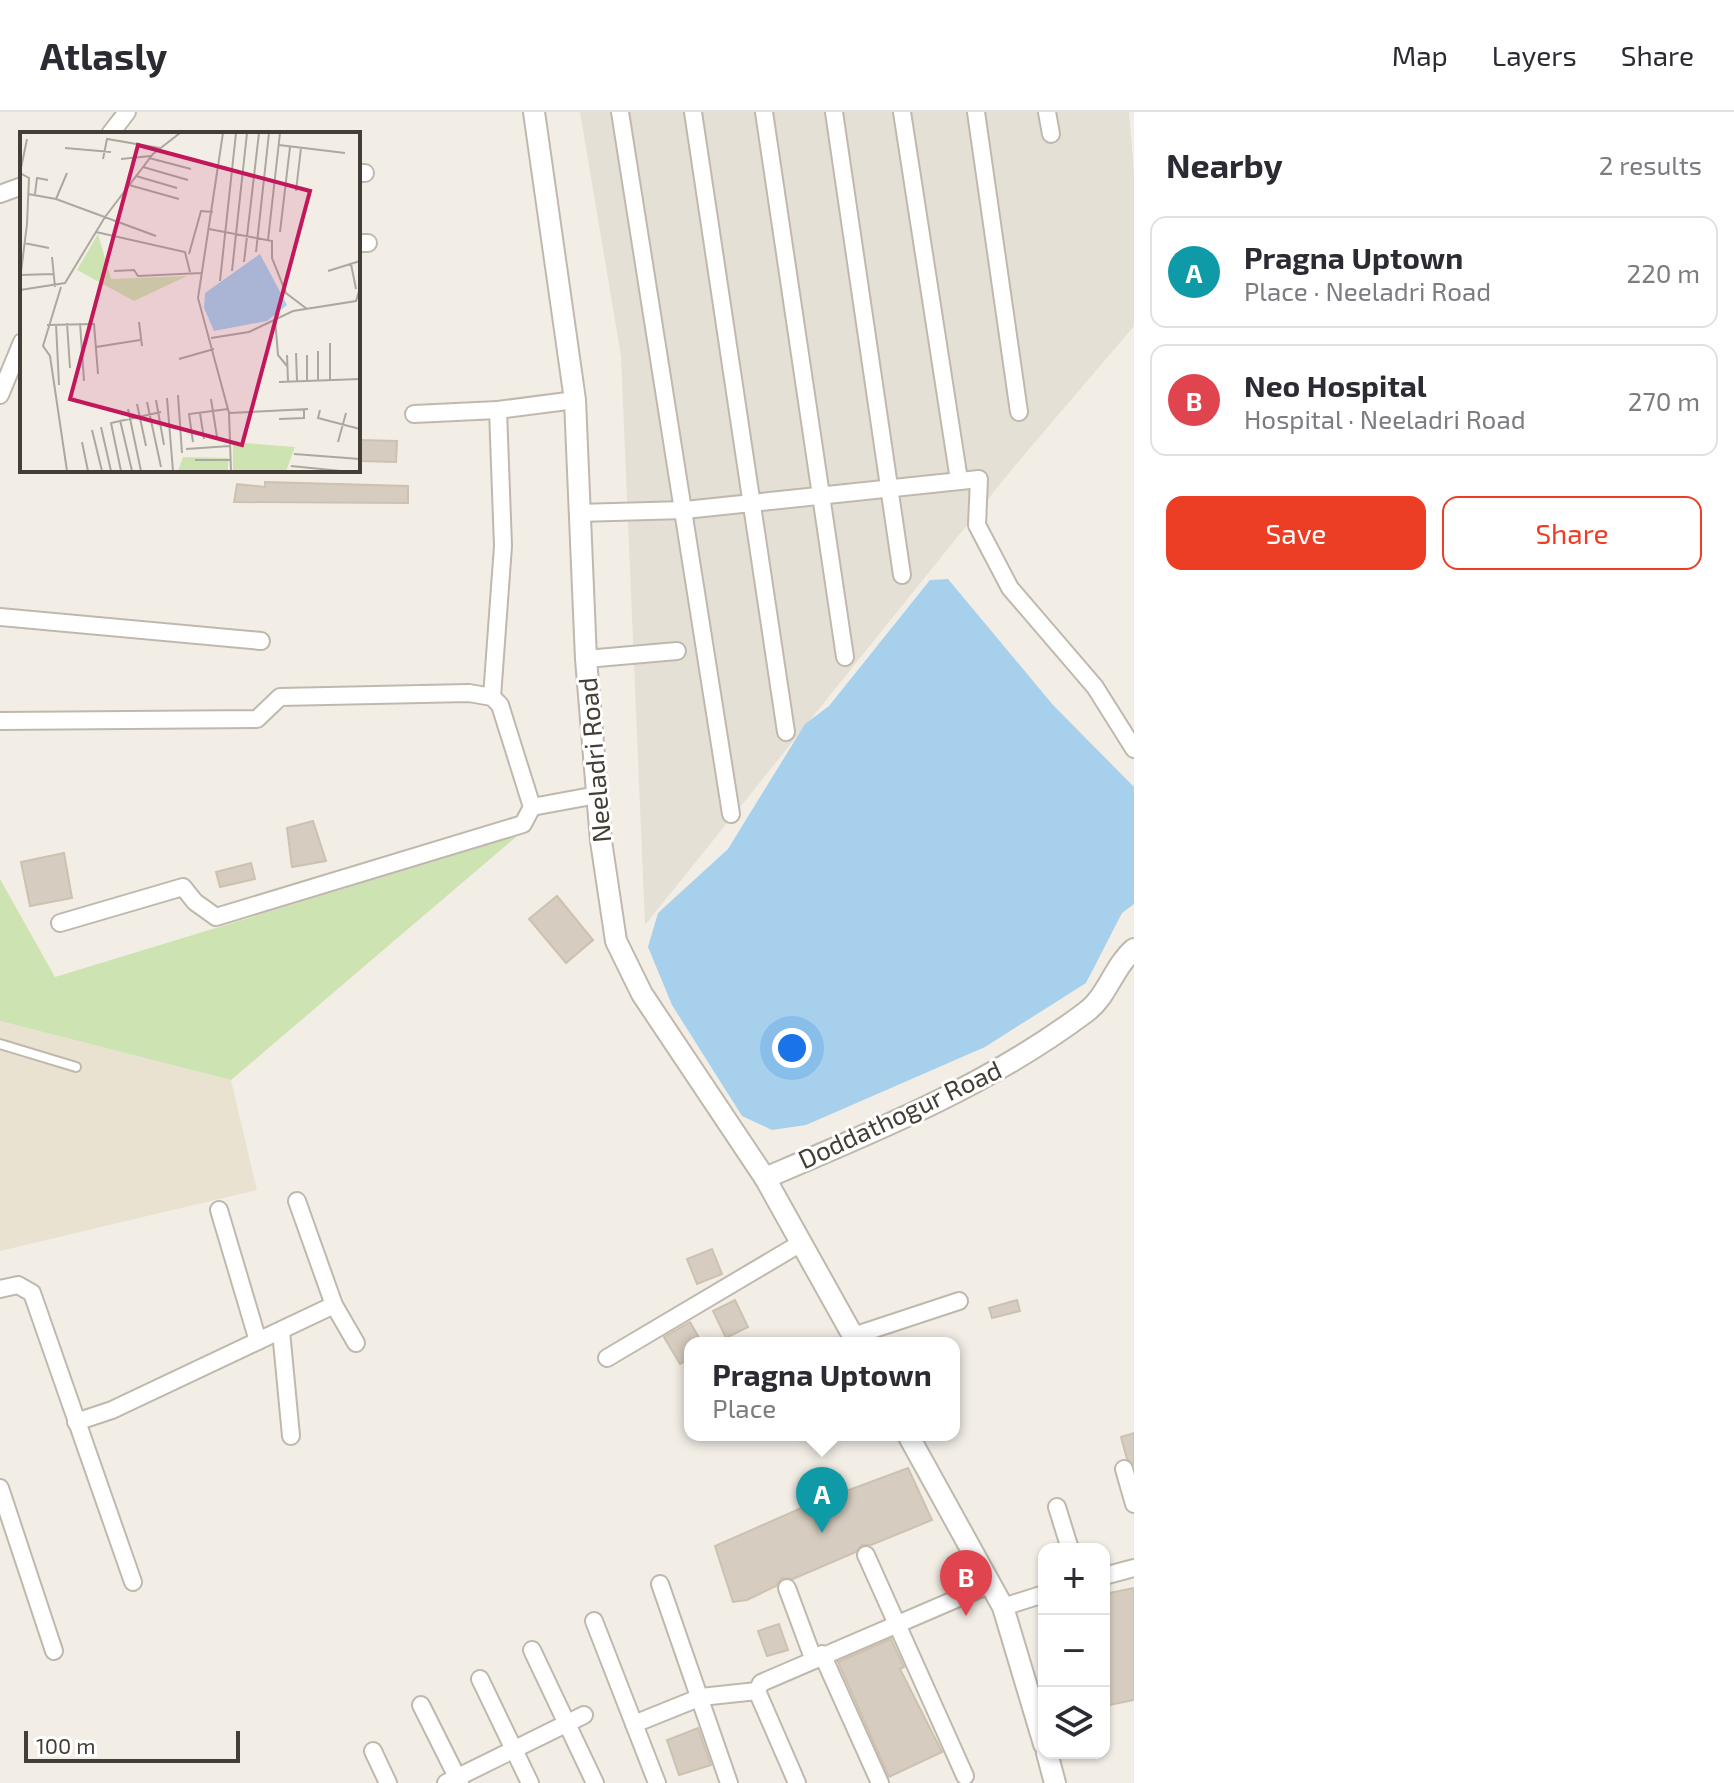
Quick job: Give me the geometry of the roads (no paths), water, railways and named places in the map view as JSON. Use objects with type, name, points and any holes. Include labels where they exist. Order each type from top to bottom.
[{"type":"street","points":[[112,132],[127,112]]},
{"type":"street","name":"Neeladri Road","points":[[534,112],[575,400],[586,659],[597,795],[605,873],[620,953],[642,994],[765,1178],[853,1337]]},
{"type":"street","points":[[620,112],[731,814]]},
{"type":"street","points":[[693,112],[786,732]]},
{"type":"street","points":[[764,112],[845,657]]},
{"type":"street","points":[[834,112],[902,575]]},
{"type":"street","points":[[902,112],[959,480]]},
{"type":"street","points":[[976,112],[1019,412]]},
{"type":"street","points":[[1047,112],[1051,134]]},
{"type":"street","points":[[0,194],[20,187]]},
{"type":"street","points":[[0,395],[16,370]]},
{"type":"street","points":[[414,414],[498,410],[575,400]]},
{"type":"street","points":[[492,697],[503,546],[498,410]]},
{"type":"street","points":[[578,513],[685,510],[979,479],[977,525],[1010,588],[1095,687],[1134,749]]},
{"type":"street","points":[[0,617],[261,641]]},
{"type":"street","points":[[586,659],[677,651]]},
{"type":"street","points":[[0,721],[257,719],[280,697],[469,693],[492,697],[500,705],[532,807],[523,824],[216,917],[195,902],[183,887],[60,923]]},
{"type":"street","points":[[532,807],[597,795]]},
{"type":"street","name":"Doddathogur Road","points":[[765,1178],[989,1077],[1090,1010],[1121,960],[1133,954]]},
{"type":"street","points":[[297,1201],[334,1305],[356,1343]]},
{"type":"street","points":[[219,1210],[258,1341]]},
{"type":"street","points":[[607,1358],[801,1243]]},
{"type":"street","points":[[0,1289],[18,1285],[32,1293],[133,1582]]},
{"type":"street","points":[[863,1337],[959,1301]]},
{"type":"street","points":[[76,1422],[112,1410],[334,1305]]},
{"type":"street","points":[[281,1331],[291,1436]]},
{"type":"street","points":[[911,1441],[1003,1607],[1038,1724]]},
{"type":"street","points":[[1124,1469],[1134,1504]]},
{"type":"street","points":[[0,1488],[54,1651]]},
{"type":"street","points":[[1057,1507],[1068,1543]]},
{"type":"street","points":[[866,1555],[965,1776]]},
{"type":"street","points":[[1110,1574],[1134,1568]]},
{"type":"street","points":[[660,1584],[729,1783]]},
{"type":"street","points":[[757,1691],[761,1683],[818,1656],[991,1584]]},
{"type":"street","points":[[787,1588],[880,1783]]},
{"type":"street","points":[[1003,1607],[1038,1596]]},
{"type":"street","points":[[594,1621],[657,1783]]},
{"type":"street","points":[[532,1650],[595,1783]]},
{"type":"street","points":[[480,1679],[530,1783]]},
{"type":"street","points":[[634,1724],[701,1697],[757,1691]]},
{"type":"street","points":[[757,1691],[797,1783]]},
{"type":"street","points":[[421,1705],[454,1781],[584,1715]]},
{"type":"street","points":[[373,1751],[388,1783]]},
{"type":"street","points":[[1049,1759],[1055,1783]]},
{"type":"lane","points":[[0,1044],[76,1067]]},
{"type":"water","points":[[948,579],[1053,705],[1134,787],[1134,904],[1122,913],[1086,983],[985,1047],[806,1125],[772,1130],[742,1116],[672,1005],[648,947],[658,913],[728,849],[805,724],[829,706],[930,580]]},
{"type":"place","name":"Pragna Uptown","points":[[822,1533]]},
{"type":"place","name":"Neo Hospital","points":[[966,1616]]}]
